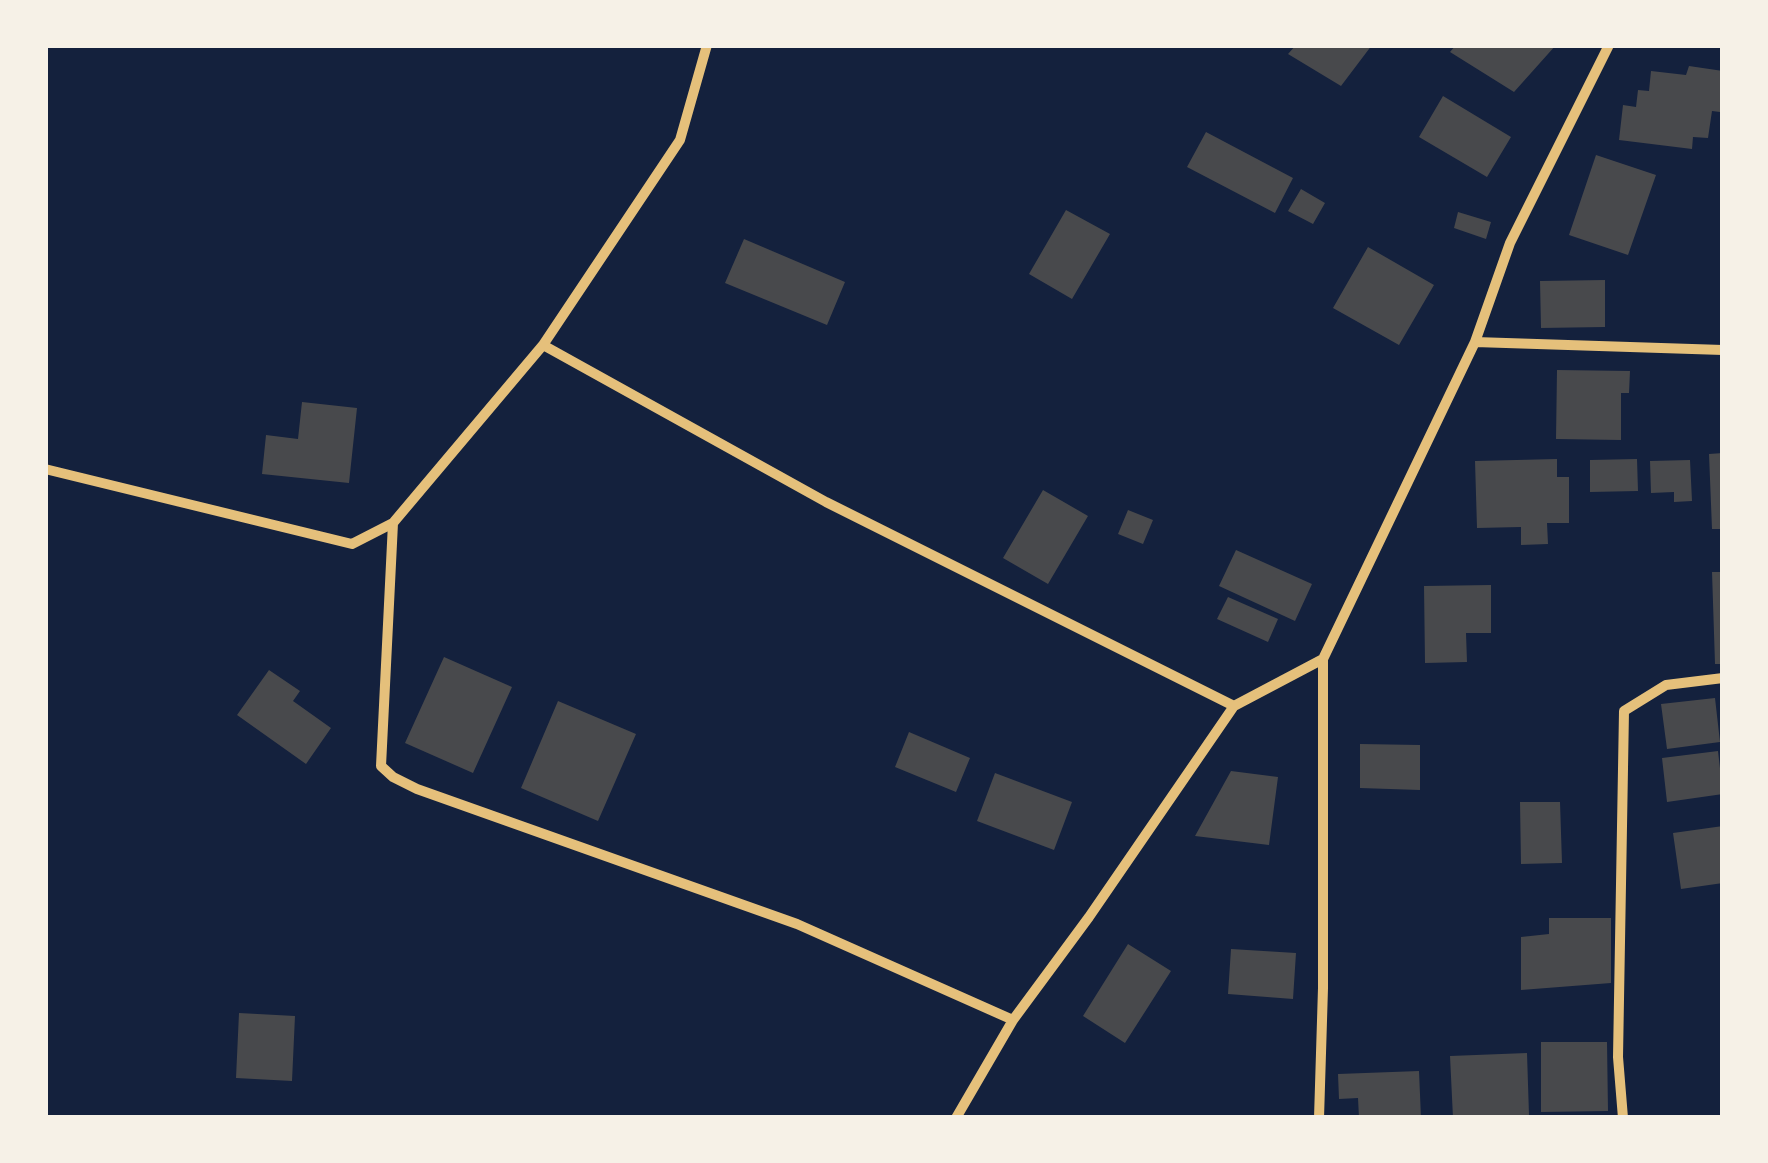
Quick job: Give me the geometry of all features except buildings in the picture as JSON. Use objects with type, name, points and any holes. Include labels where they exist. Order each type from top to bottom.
[{"type":"street","points":[[45,469],[352,544],[393,522],[543,345],[680,140],[707,45]]},
{"type":"street","points":[[1320,1118],[1323,659],[1475,342],[1510,243],[1609,45]]},
{"type":"street","points":[[1475,342],[1723,350]]},
{"type":"street","points":[[543,345],[826,502],[1234,706]]},
{"type":"street","points":[[393,522],[381,766],[393,777],[417,789],[796,924],[1013,1020]]},
{"type":"street","points":[[956,1118],[1013,1020],[1234,706],[1323,659]]},
{"type":"street","points":[[1623,1118],[1618,1057],[1624,711],[1666,684],[1723,678]]}]
